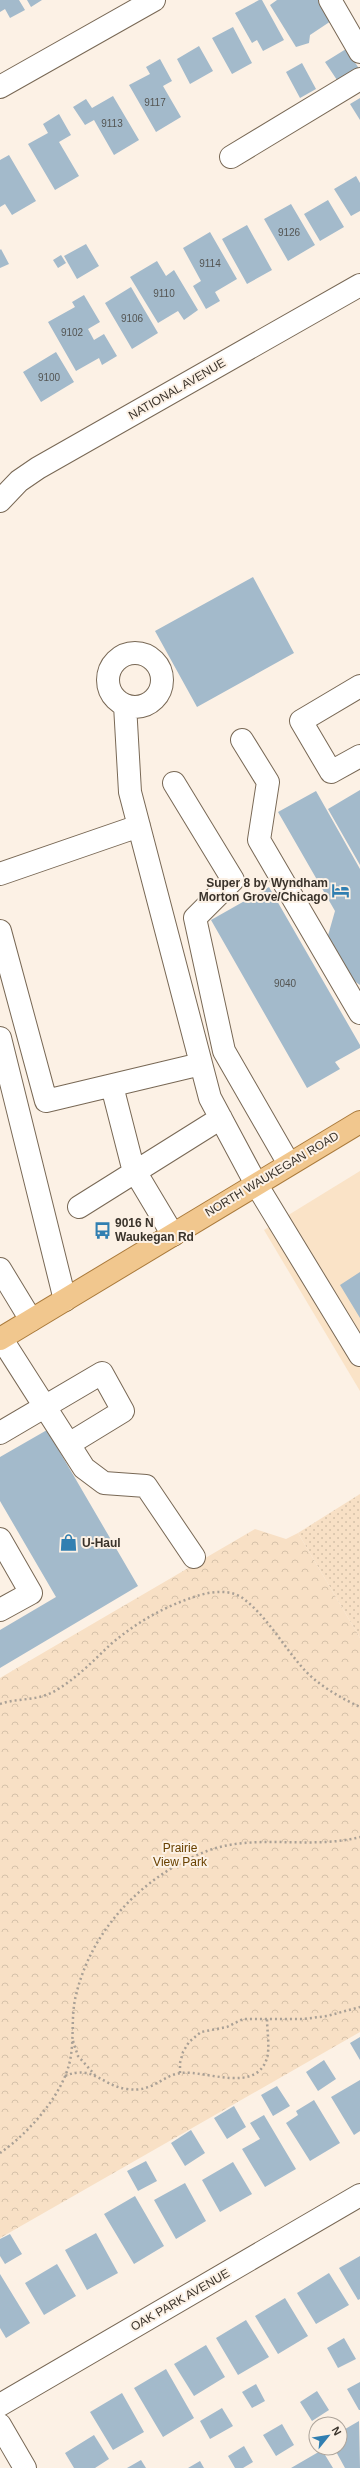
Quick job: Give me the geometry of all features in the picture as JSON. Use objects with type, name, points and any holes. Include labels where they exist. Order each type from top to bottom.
[{"type":"main road","name":"NORTH WAUKEGAN ROAD","points":[[0,1339],[360,1122]]},
{"type":"street","points":[[0,87],[154,0]]},
{"type":"street","points":[[330,0],[360,52]]},
{"type":"street","points":[[231,156],[360,79]]},
{"type":"street","name":"NATIONAL AVENUE","points":[[0,501],[19,481],[38,468],[360,285]]},
{"type":"street","points":[[360,686],[301,721],[331,772],[360,756]]},
{"type":"street","points":[[125,705],[130,792],[210,1098],[256,1184],[360,1355]]},
{"type":"street","points":[[242,740],[268,782],[259,840],[360,1013]]},
{"type":"street","points":[[174,783],[232,880],[195,918],[224,1051],[290,1164]]},
{"type":"street","points":[[0,874],[139,826]]},
{"type":"street","points":[[0,931],[46,1101],[202,1064]]},
{"type":"street","points":[[0,1038],[5,1075],[65,1300]]},
{"type":"street","points":[[112,1086],[135,1172],[173,1235]]},
{"type":"street","points":[[78,1207],[221,1118]]},
{"type":"street","points":[[0,1269],[31,1320]]},
{"type":"street","points":[[0,1339],[84,1468],[104,1483],[146,1486],[194,1557]]},
{"type":"street","points":[[0,1433],[102,1373],[123,1411],[69,1444]]},
{"type":"street","points":[[0,1539],[31,1593],[0,1610]]},
{"type":"street","name":"OAK PARK AVENUE","points":[[0,2404],[360,2195]]},
{"type":"street","points":[[0,2425],[25,2468]]},
{"type":"path","points":[[0,1704],[26,1700],[53,1692],[90,1665],[139,1622],[182,1601],[206,1593],[222,1592],[243,1599],[291,1651],[301,1666],[315,1680],[334,1694],[360,1707]]},
{"type":"path","points":[[0,2153],[24,2135],[37,2120],[64,2076],[71,2057],[73,2039],[72,2015],[76,1994],[86,1966],[113,1918],[133,1896],[157,1878],[184,1861],[208,1850],[261,1843],[313,1841],[330,1843],[360,1837]]},
{"type":"path","points":[[180,2073],[180,2063],[183,2052],[189,2042],[201,2032],[227,2027],[243,2019],[278,2020],[327,2016],[360,2007]]},
{"type":"path","points":[[73,2039],[78,2056],[96,2075],[113,2085],[127,2090],[156,2086],[180,2073],[194,2073],[233,2079],[247,2077],[260,2070],[267,2058],[267,2019]]},
{"type":"path","points":[[64,2076],[83,2072],[96,2075]]},
{"type":"shaded area","points":[[360,1171],[360,1391],[264,1230]]},
{"type":"green space","points":[[360,1494],[360,1638],[298,1533]]},
{"type":"green space","name":"Prairie View Park","points":[[255,1529],[286,1539],[298,1533],[360,1638],[360,2032],[0,2238],[0,1678]]},
{"type":"building","points":[[0,0],[19,0],[25,10],[10,18],[5,9],[0,12]]},
{"type":"building","points":[[27,0],[42,0],[31,7]]},
{"type":"building","points":[[259,0],[262,0],[284,40],[263,51],[257,40],[252,43],[235,13]]},
{"type":"building","points":[[277,0],[318,0],[331,21],[310,35],[309,43],[296,47],[270,5]]},
{"type":"building","points":[[233,27],[252,63],[232,74],[212,38]]},
{"type":"building","points":[[199,46],[213,71],[190,84],[177,59]]},
{"type":"building","points":[[346,49],[360,70],[339,83],[325,62]]},
{"type":"building","points":[[160,59],[172,81],[163,86],[181,117],[156,132],[129,85],[150,74],[146,67]]},
{"type":"building","points":[[302,63],[316,89],[300,98],[286,72]]},
{"type":"building","points":[[113,96],[139,140],[114,155],[94,120],[85,125],[73,107],[86,99],[92,108]]},
{"type":"building","points":[[360,98],[360,120],[350,104]]},
{"type":"building","points":[[59,114],[71,135],[59,142],[79,176],[55,190],[28,144],[48,133],[43,124]]},
{"type":"building","points":[[9,155],[36,201],[12,215],[5,204],[0,207],[0,160]]},
{"type":"building","points":[[356,176],[360,183],[360,211],[351,216],[334,189]]},
{"type":"building","points":[[328,200],[344,227],[320,241],[304,214]]},
{"type":"building","points":[[291,204],[315,245],[288,261],[264,219]]},
{"type":"building","points":[[247,225],[272,270],[247,284],[222,239]]},
{"type":"building","points":[[210,232],[237,279],[215,292],[220,301],[206,309],[193,286],[201,281],[183,248]]},
{"type":"building","points":[[86,244],[99,266],[77,279],[64,256]]},
{"type":"building","points":[[1,249],[9,264],[0,268],[0,250]]},
{"type":"building","points":[[61,255],[66,263],[58,268],[53,260]]},
{"type":"building","points":[[157,261],[166,276],[174,270],[198,310],[184,320],[178,311],[158,323],[130,277]]},
{"type":"building","points":[[131,287],[158,333],[132,349],[105,303]]},
{"type":"building","points":[[84,295],[100,322],[88,329],[94,340],[104,334],[117,356],[102,365],[99,358],[76,371],[48,322],[75,307],[72,302]]},
{"type":"building","points":[[56,352],[74,382],[41,402],[23,372]]},
{"type":"building","points":[[253,577],[294,653],[197,707],[155,631]]},
{"type":"building","points":[[360,790],[360,865],[328,809]]},
{"type":"building","name":"Super 8 by Wyndham Morton Grove/Chicago","points":[[316,791],[360,869],[360,985],[347,976],[327,939],[335,911],[278,812]]},
{"type":"building","points":[[269,887],[360,1045],[360,1048],[335,1062],[340,1069],[307,1088],[211,920]]},
{"type":"building","points":[[360,1272],[360,1318],[340,1285]]},
{"type":"building","name":"U-Haul","points":[[47,1430],[138,1586],[0,1668],[0,1630],[56,1597],[0,1501],[0,1457]]},
{"type":"building","points":[[360,2037],[360,2060],[350,2043]]},
{"type":"building","points":[[324,2060],[336,2079],[318,2091],[306,2072]]},
{"type":"building","points":[[360,2080],[360,2131],[354,2135],[331,2097]]},
{"type":"building","points":[[277,2086],[290,2106],[273,2116],[261,2095]]},
{"type":"building","points":[[314,2100],[340,2143],[310,2161],[286,2123],[298,2115],[296,2111]]},
{"type":"building","points":[[234,2106],[246,2127],[227,2139],[214,2118]]},
{"type":"building","points":[[264,2115],[296,2169],[265,2187],[242,2149],[260,2139],[250,2123]]},
{"type":"building","points":[[191,2130],[205,2153],[185,2166],[171,2143]]},
{"type":"building","points":[[146,2161],[157,2181],[138,2191],[127,2171]]},
{"type":"building","points":[[233,2162],[252,2194],[220,2212],[202,2180]]},
{"type":"building","points":[[185,2183],[206,2221],[176,2239],[154,2200]]},
{"type":"building","points":[[135,2196],[164,2246],[134,2264],[104,2214]]},
{"type":"building","points":[[96,2233],[118,2273],[87,2290],[65,2250]]},
{"type":"building","points":[[10,2234],[22,2254],[5,2264],[0,2256],[0,2239]]},
{"type":"building","points":[[360,2256],[360,2299],[358,2300],[339,2268]]},
{"type":"building","points":[[57,2264],[76,2296],[44,2315],[25,2283]]},
{"type":"building","points":[[329,2273],[349,2305],[316,2324],[297,2293]]},
{"type":"building","points":[[0,2274],[30,2323],[6,2338],[0,2328]]},
{"type":"building","points":[[285,2298],[308,2336],[278,2354],[255,2316]]},
{"type":"building","points":[[246,2320],[269,2357],[238,2375],[216,2338]]},
{"type":"building","points":[[344,2338],[356,2359],[338,2368],[327,2348]]},
{"type":"building","points":[[206,2345],[225,2377],[194,2396],[174,2364]]},
{"type":"building","points":[[166,2369],[194,2418],[163,2437],[134,2388]]},
{"type":"building","points":[[360,2382],[360,2410],[359,2410],[347,2389]]},
{"type":"building","points":[[256,2384],[265,2401],[252,2408],[242,2392]]},
{"type":"building","points":[[317,2391],[329,2410],[320,2416],[309,2416],[300,2402]]},
{"type":"building","points":[[122,2393],[144,2432],[113,2450],[90,2412]]},
{"type":"building","points":[[222,2408],[233,2426],[210,2439],[200,2421]]},
{"type":"building","points":[[359,2421],[360,2468],[345,2468],[338,2456],[348,2456],[348,2427]]},
{"type":"building","points":[[282,2424],[294,2445],[276,2456],[263,2435]]},
{"type":"building","points":[[94,2435],[109,2459],[95,2468],[74,2468],[65,2453]]},
{"type":"building","points":[[244,2446],[253,2462],[243,2468],[235,2468],[228,2456]]},
{"type":"building","points":[[312,2456],[326,2456],[333,2468],[291,2468]]},
{"type":"building","points":[[141,2460],[146,2468],[127,2468]]},
{"type":"building","points":[[200,2461],[204,2468],[188,2468]]},
{"type":"place","name":"Super 8 by Wyndham Morton Grove/Chicago","points":[[341,890]]},
{"type":"place","name":"9016 N Waukegan Rd","points":[[102,1230]]},
{"type":"place","name":"U-Haul","points":[[69,1543]]}]
